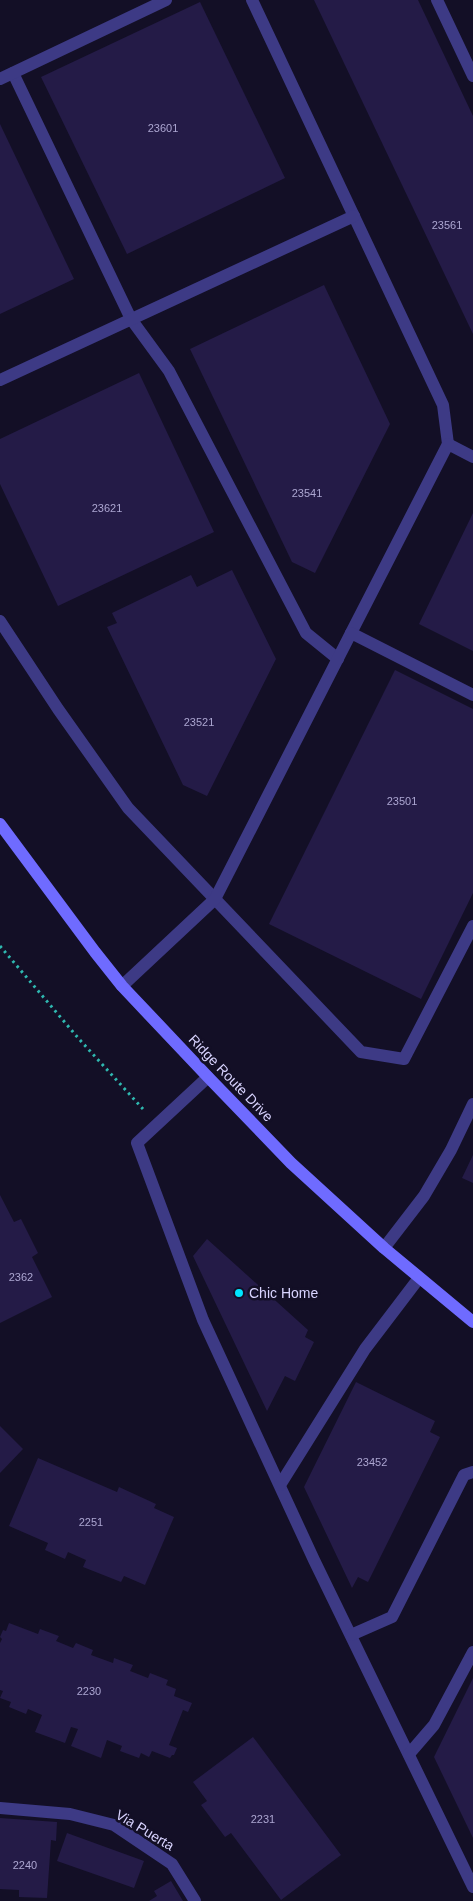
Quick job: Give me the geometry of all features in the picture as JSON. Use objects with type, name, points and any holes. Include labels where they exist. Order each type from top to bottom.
[{"type":"main road","name":"Ridge Route Drive","points":[[0,824],[122,986],[208,1077],[291,1163],[384,1248],[473,1322]]},
{"type":"street","points":[[0,80],[166,0]]},
{"type":"street","points":[[122,986],[215,899],[448,444],[443,405],[252,0]]},
{"type":"street","points":[[437,0],[473,76]]},
{"type":"street","points":[[13,73],[131,319],[169,371],[306,633],[338,659]]},
{"type":"street","points":[[0,380],[354,216]]},
{"type":"street","points":[[448,444],[473,456]]},
{"type":"street","points":[[0,621],[58,709],[128,808],[362,1052],[404,1059],[473,926]]},
{"type":"street","points":[[351,633],[473,695]]},
{"type":"street","points":[[208,1077],[137,1143],[203,1320],[280,1486],[473,1887]]},
{"type":"street","points":[[384,1248],[424,1196],[473,1104]]},
{"type":"street","points":[[280,1486],[365,1349],[419,1278]]},
{"type":"street","points":[[351,1635],[392,1617],[464,1475],[473,1472]]},
{"type":"street","points":[[409,1754],[434,1725],[473,1652]]},
{"type":"street","name":"Via Puerta","points":[[0,1808],[70,1814],[114,1825],[172,1864],[195,1901]]},
{"type":"path","points":[[0,946],[79,1039],[158,1124]]},
{"type":"building","points":[[314,0],[418,0],[473,116],[473,334]]},
{"type":"building","points":[[200,2],[285,178],[127,254],[41,77]]},
{"type":"building","points":[[0,124],[74,279],[0,314]]},
{"type":"building","points":[[324,285],[390,424],[315,573],[292,562],[190,349]]},
{"type":"building","points":[[139,373],[214,532],[58,606],[0,484],[0,439]]},
{"type":"building","points":[[473,513],[473,651],[419,624]]},
{"type":"building","points":[[232,570],[276,659],[207,796],[183,785],[107,627],[117,623],[112,613],[191,575],[197,587]]},
{"type":"building","points":[[395,670],[473,709],[473,893],[421,999],[269,924]]},
{"type":"building","points":[[473,1155],[473,1183],[462,1178]]},
{"type":"building","points":[[0,1195],[14,1222],[21,1219],[38,1253],[32,1257],[52,1297],[0,1323]]},
{"type":"building","name":"Chic Home","points":[[207,1239],[308,1330],[305,1337],[314,1342],[295,1381],[285,1376],[267,1411],[193,1256]]},
{"type":"building","points":[[356,1382],[435,1421],[430,1432],[440,1437],[368,1582],[358,1577],[352,1588],[304,1487]]},
{"type":"building","points":[[0,1426],[23,1449],[0,1473]]},
{"type":"building","points":[[38,1458],[117,1492],[119,1487],[156,1504],[154,1508],[174,1517],[145,1585],[124,1576],[121,1582],[83,1567],[86,1560],[68,1552],[65,1559],[45,1550],[48,1543],[9,1526]]},
{"type":"building","points":[[9,1623],[38,1634],[40,1629],[59,1636],[56,1641],[73,1648],[76,1643],[93,1650],[91,1655],[113,1663],[114,1658],[133,1665],[130,1671],[148,1678],[150,1673],[168,1680],[166,1685],[176,1689],[174,1696],[192,1703],[188,1712],[183,1710],[169,1745],[177,1748],[174,1755],[170,1758],[152,1751],[149,1757],[141,1753],[139,1758],[120,1751],[122,1746],[107,1740],[101,1758],[71,1746],[78,1729],[71,1727],[65,1743],[35,1732],[42,1715],[28,1709],[26,1714],[9,1707],[11,1702],[0,1698],[3,1691],[0,1690],[0,1643],[2,1639],[0,1637],[3,1630],[6,1631]]},
{"type":"building","points":[[473,1678],[473,1838],[434,1757]]},
{"type":"building","points":[[253,1737],[341,1855],[281,1900],[231,1833],[225,1837],[201,1805],[207,1801],[193,1782]]},
{"type":"building","points":[[0,1818],[57,1822],[56,1841],[51,1840],[47,1898],[19,1897],[19,1890],[0,1889]]},
{"type":"building","points":[[67,1833],[144,1861],[134,1888],[57,1861]]},
{"type":"building","points":[[171,1881],[183,1901],[149,1901],[157,1896],[154,1891]]},
{"type":"place","name":"Chic Home","points":[[239,1293]]}]
